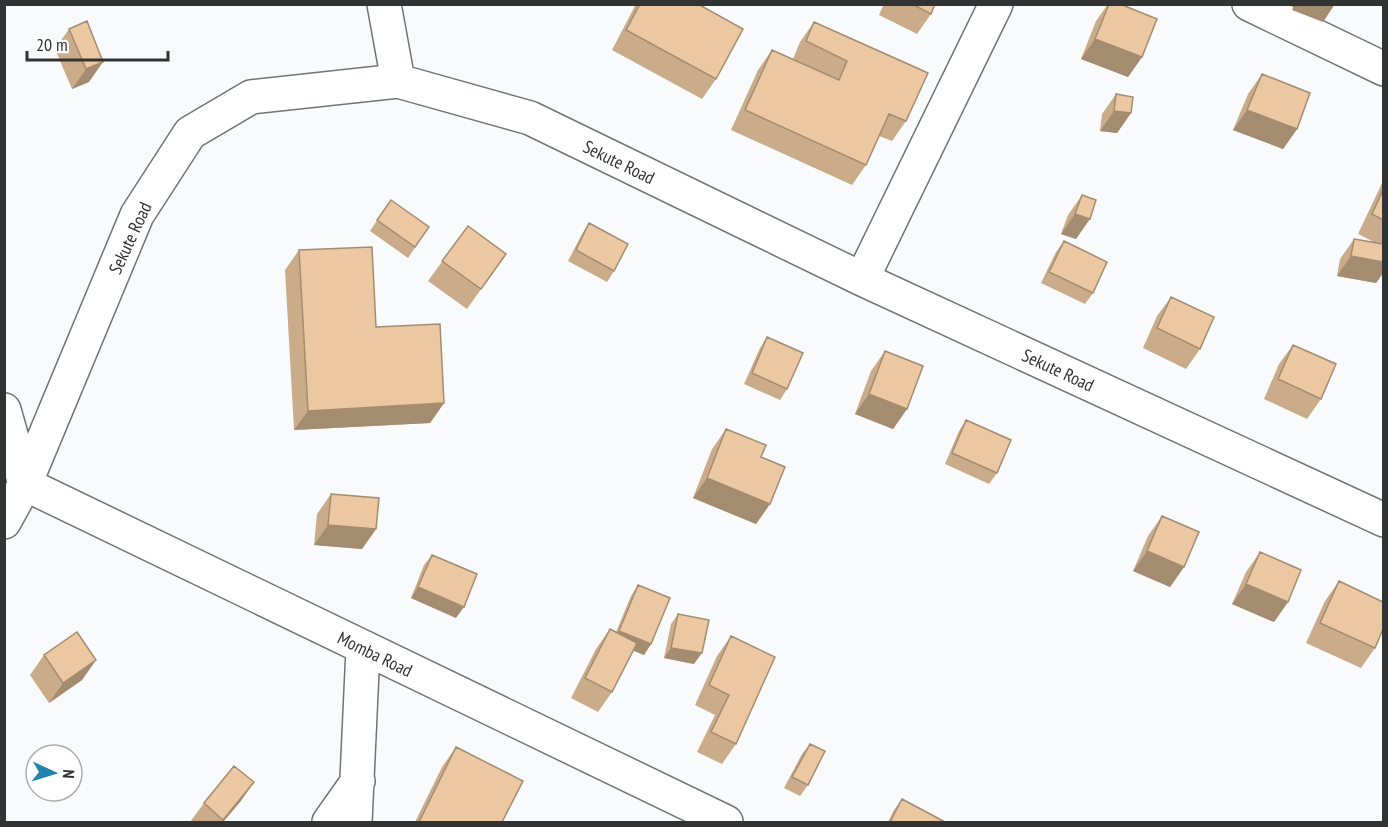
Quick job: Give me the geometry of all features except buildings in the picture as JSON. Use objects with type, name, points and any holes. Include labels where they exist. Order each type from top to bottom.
[{"type":"street","points":[[384,4],[398,81]]},
{"type":"street","points":[[862,279],[996,4]]},
{"type":"street","points":[[1249,4],[1383,69]]},
{"type":"street","name":"Sekute Road","points":[[4,522],[24,484],[137,215],[190,133],[251,97],[398,81],[530,118],[862,279],[1383,520]]},
{"type":"street","points":[[4,410],[24,484]]},
{"type":"street","name":"Momba Road","points":[[24,484],[726,822]]},
{"type":"street","points":[[355,822],[363,649]]},
{"type":"street","points":[[329,822],[358,781]]}]
